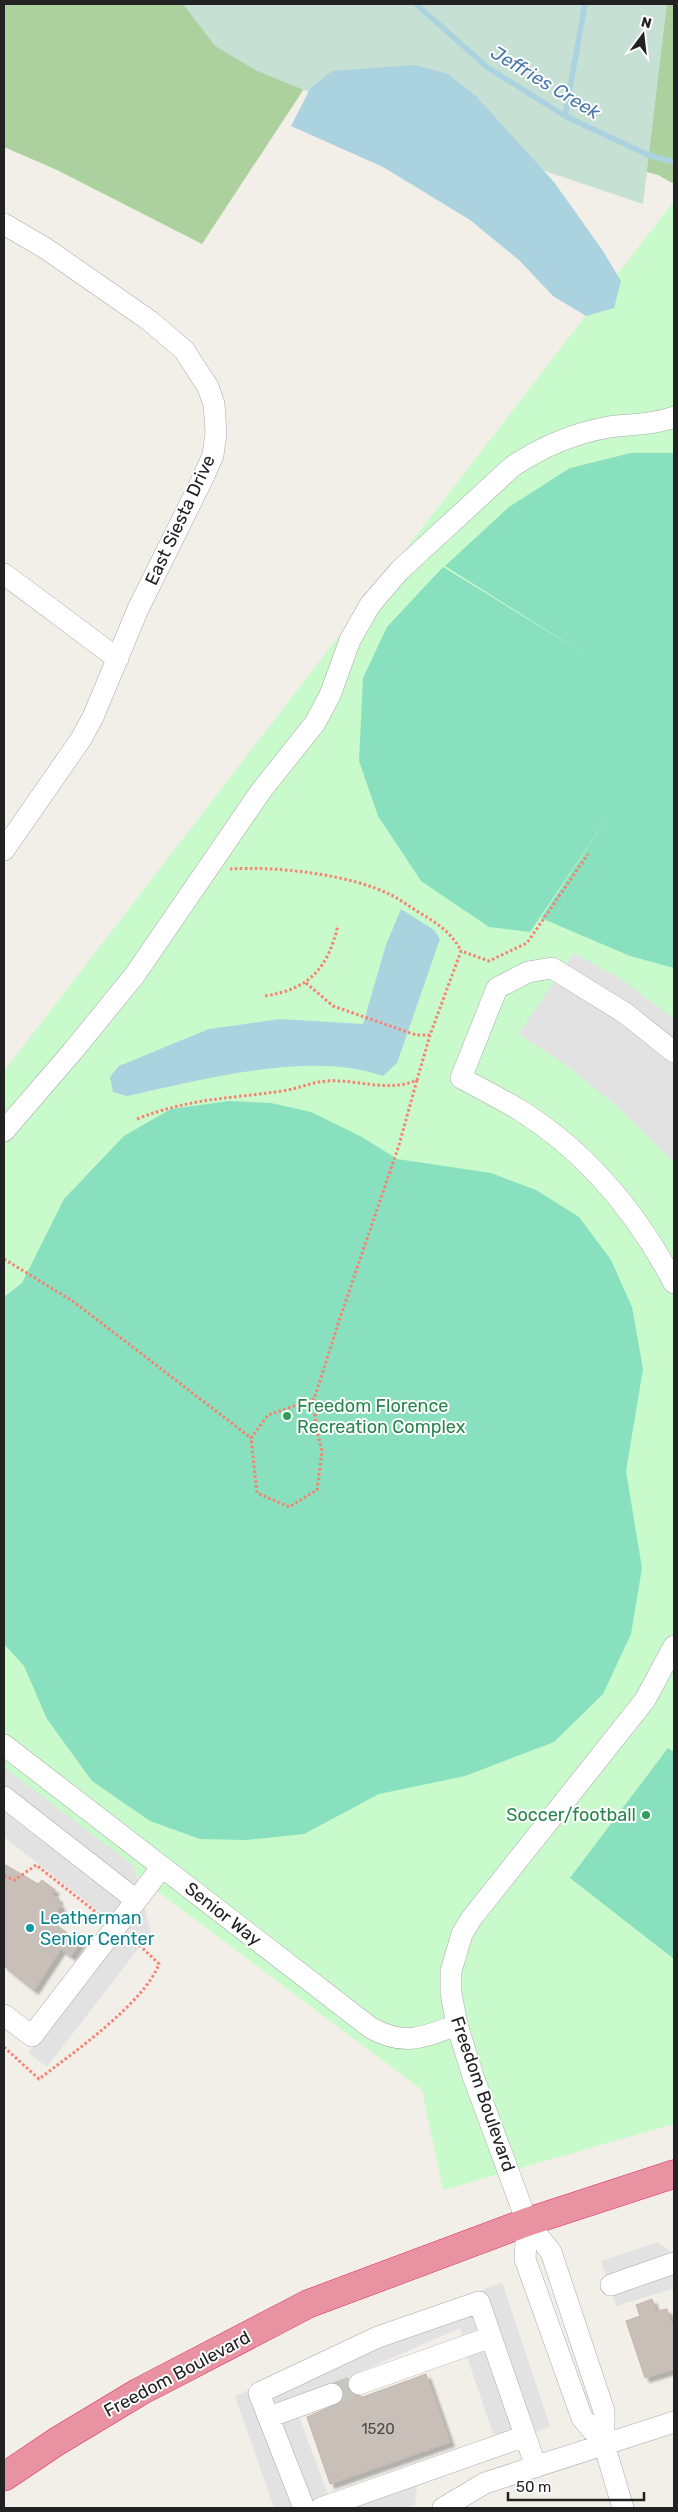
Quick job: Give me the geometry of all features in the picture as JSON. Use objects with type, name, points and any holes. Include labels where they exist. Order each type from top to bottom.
[{"type":"highway","name":"Freedom Boulevard","points":[[4,2478],[56,2442],[139,2392],[308,2304],[527,2222],[674,2174]]},
{"type":"street","name":"East Siesta Drive","points":[[4,224],[45,248],[126,304],[184,350],[196,366],[214,404],[216,432],[213,455],[134,617],[97,709],[80,739],[4,850]]},
{"type":"street","points":[[4,1131],[134,976],[261,791],[315,723],[330,695],[350,640],[370,605],[400,570],[513,466],[531,454],[567,438],[609,427],[652,423],[674,417]]},
{"type":"street","points":[[4,574],[118,659]]},
{"type":"street","points":[[674,1052],[625,1013],[552,968],[528,972],[497,988],[461,1078],[518,1109],[550,1131],[582,1158],[610,1187],[636,1219],[674,1283]]},
{"type":"street","name":"Freedom Boulevard","points":[[527,2222],[473,2076],[457,2025],[451,1993],[451,1971],[462,1934],[471,1919],[645,1700],[674,1646]]},
{"type":"street","name":"Senior Way","points":[[4,1745],[379,2033],[399,2040],[416,2040],[457,2025]]},
{"type":"street","points":[[4,1797],[136,1900]]},
{"type":"street","points":[[4,2015],[32,2036],[162,1867]]},
{"type":"street","points":[[527,2222],[525,2259],[582,2418],[604,2444],[623,2508]]},
{"type":"street","points":[[611,2285],[674,2263]]},
{"type":"street","points":[[304,2508],[259,2393],[378,2337],[479,2302],[536,2467]]},
{"type":"street","points":[[359,2384],[491,2337]]},
{"type":"street","points":[[269,2417],[332,2394]]},
{"type":"street","points":[[443,2508],[485,2483],[674,2422]]},
{"type":"street","points":[[322,2508],[525,2436]]},
{"type":"path","points":[[205,870],[253,867],[341,878],[390,894],[431,920],[454,938],[461,951],[489,961],[527,943],[588,854]]},
{"type":"path","points":[[265,996],[286,993],[306,983],[325,962],[334,944],[338,925]]},
{"type":"path","points":[[314,1399],[268,1415],[251,1438],[256,1493],[289,1507],[317,1490],[322,1450],[316,1428],[314,1399],[338,1321],[399,1144],[430,1035],[461,951]]},
{"type":"path","points":[[306,983],[333,1006],[416,1035],[430,1035]]},
{"type":"path","points":[[137,1119],[189,1102],[286,1091],[324,1081],[347,1080],[385,1086],[403,1086],[417,1080]]},
{"type":"path","points":[[4,1259],[74,1302],[251,1438]]},
{"type":"path","points":[[4,1876],[15,1880],[36,1865],[140,1944],[159,1964],[140,1993],[121,2014],[40,2079],[4,2047]]},
{"type":"green space","points":[[4,4],[674,4],[674,184],[658,175],[564,150],[321,63],[202,244],[57,170],[4,147]]},
{"type":"green space","points":[[183,4],[667,4],[643,204],[314,94],[257,71],[215,46]]},
{"type":"green space","points":[[674,201],[674,2124],[443,2190],[422,2090],[4,1776],[4,1071]]},
{"type":"green space","points":[[631,453],[674,453],[674,968],[630,956],[541,918],[614,808],[530,932],[489,927],[421,881],[378,816],[359,761],[363,678],[387,627],[443,567],[588,656],[445,566],[509,507],[570,468]]},
{"type":"green space","points":[[229,1101],[271,1103],[311,1112],[362,1137],[397,1159],[491,1173],[536,1190],[579,1217],[611,1260],[632,1307],[643,1369],[626,1471],[642,1568],[631,1634],[603,1694],[554,1742],[465,1776],[379,1794],[304,1834],[246,1840],[200,1839],[150,1821],[92,1781],[47,1719],[24,1666],[4,1644],[4,1297],[22,1283],[64,1199],[124,1136],[171,1109]]},
{"type":"green space","name":"Soccer/football","points":[[668,1748],[674,1752],[674,1959],[570,1878]]},
{"type":"shaded area","points":[[574,953],[621,979],[674,1019],[674,1162],[619,1108],[562,1062],[518,1034]]},
{"type":"shaded area","points":[[4,1767],[134,1866],[151,1932],[47,2067],[28,2053],[123,1930],[4,1837]]},
{"type":"shaded area","points":[[658,2242],[674,2255],[674,2297],[672,2289],[616,2306],[601,2261]]},
{"type":"shaded area","points":[[502,2282],[550,2426],[535,2433],[493,2434],[467,2357],[460,2328],[293,2401],[333,2508],[274,2508],[235,2396]]},
{"type":"shaded area","points":[[418,2479],[415,2505],[404,2508],[336,2508]]},
{"type":"water","points":[[415,65],[448,74],[476,96],[554,182],[603,251],[621,281],[614,308],[586,316],[553,296],[519,260],[470,220],[383,167],[291,126],[310,89],[332,71]]},
{"type":"water","points":[[401,909],[434,930],[440,939],[397,1063],[383,1076],[354,1069],[323,1066],[290,1067],[255,1070],[221,1076],[127,1096],[113,1092],[110,1077],[119,1066],[209,1029],[280,1019],[363,1024],[386,945]]},
{"type":"building","name":"Leatherman Senior Center","points":[[4,1864],[38,1884],[42,1880],[55,1890],[52,1894],[59,1899],[57,1901],[61,1906],[50,1920],[80,1943],[71,1956],[61,1949],[34,1990],[4,1966]]},
{"type":"building","points":[[652,2299],[656,2311],[667,2309],[674,2330],[674,2369],[645,2378],[626,2321],[640,2316],[636,2305]]},
{"type":"building","points":[[426,2374],[450,2442],[330,2484],[307,2417],[341,2402],[344,2390],[338,2384],[347,2380],[347,2388],[351,2393],[363,2397]]},
{"type":"waterway","name":"Jeffries Creek","points":[[416,4],[487,67],[565,116],[648,155],[674,162]]},
{"type":"waterway","points":[[565,116],[585,4]]},
{"type":"tunnel","points":[[332,2394],[359,2384]]},
{"type":"place","name":"Freedom Florence Recreation Complex","points":[[287,1416]]},
{"type":"place","name":"Soccer/football","points":[[646,1815]]},
{"type":"place","name":"Leatherman Senior Center","points":[[30,1928]]}]
